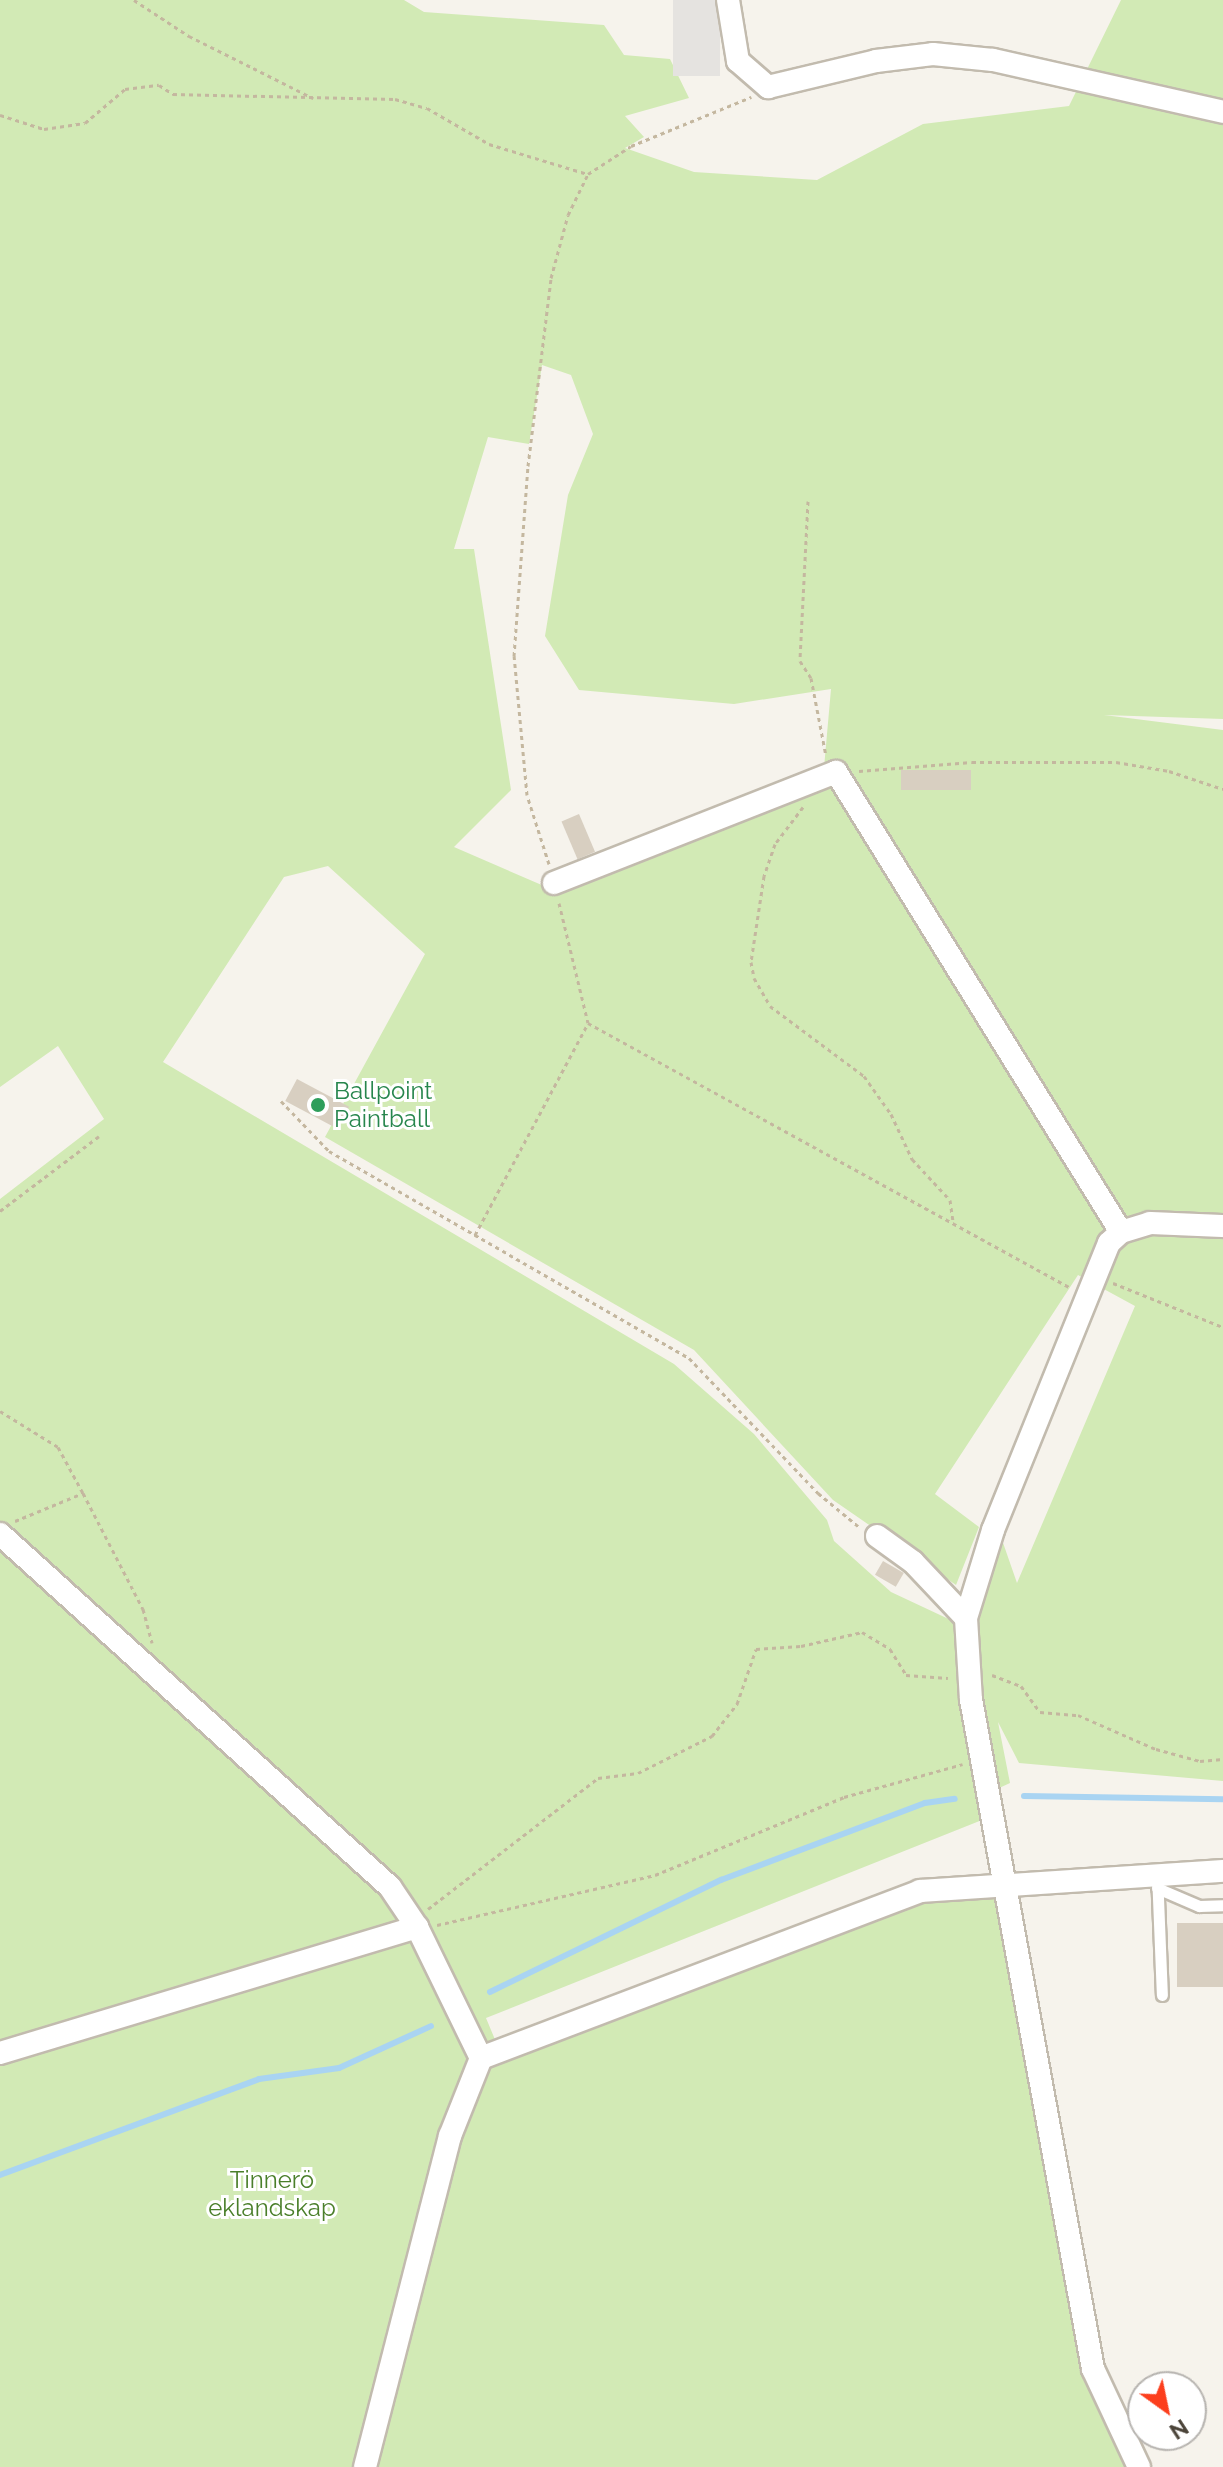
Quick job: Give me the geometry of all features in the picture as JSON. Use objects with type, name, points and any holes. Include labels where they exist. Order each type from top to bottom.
[{"type":"street","points":[[728,0],[738,61],[768,87],[876,61],[933,54],[993,60],[1223,112]]},
{"type":"street","points":[[554,883],[836,772],[1121,1232]]},
{"type":"street","points":[[1139,2467],[1093,2369],[1008,1884],[982,1760],[969,1676],[966,1618],[977,1574],[1109,1243],[1121,1232],[1150,1223],[1223,1226]]},
{"type":"street","points":[[7,1528],[156,1671],[390,1887],[416,1925],[481,2058]]},
{"type":"street","points":[[877,1536],[913,1562],[966,1618]]},
{"type":"street","points":[[365,2467],[450,2136],[481,2058],[920,1891],[1008,1884],[1157,1880],[1223,1871]]},
{"type":"street","points":[[0,2053],[416,1925]]},
{"type":"lane","points":[[1157,1880],[1199,1906],[1223,1905]]},
{"type":"lane","points":[[1157,1880],[1162,1995]]},
{"type":"path","points":[[134,0],[189,36],[315,100]]},
{"type":"path","points":[[0,115],[44,129],[85,123],[125,89],[159,85],[173,94],[315,100],[395,99],[427,108],[489,144],[588,174]]},
{"type":"path","points":[[475,1235],[588,1023],[554,883],[527,795],[514,656],[528,466],[551,278],[568,215],[588,174],[631,146],[768,87]]},
{"type":"path","points":[[808,501],[800,661],[811,678],[822,745],[836,772],[972,762],[1116,762],[1169,771],[1223,789]]},
{"type":"path","points":[[810,795],[775,844],[764,876],[751,962],[754,978],[770,1006],[864,1076],[891,1114],[912,1159],[950,1200],[954,1224]]},
{"type":"path","points":[[588,1023],[954,1224],[1089,1288],[1140,1291],[1223,1327]]},
{"type":"path","points":[[281,1101],[329,1151],[689,1358],[818,1493],[877,1536]]},
{"type":"path","points":[[0,1211],[99,1136]]},
{"type":"path","points":[[0,1411],[58,1447],[143,1609],[156,1671]]},
{"type":"path","points":[[7,1528],[83,1493]]},
{"type":"path","points":[[416,1925],[438,1898],[579,1790],[598,1778],[638,1773],[712,1736],[737,1704],[756,1649],[801,1646],[862,1632],[890,1649],[906,1675],[931,1680],[990,1675],[1021,1686],[1040,1712],[1078,1715],[1171,1753],[1200,1761],[1223,1759]]},
{"type":"path","points":[[416,1925],[464,1923],[558,1893],[655,1875],[844,1797],[982,1760]]},
{"type":"green space","name":"Tinnerö eklandskap","points":[[0,0],[404,0],[424,12],[604,25],[624,55],[670,59],[689,98],[625,116],[644,137],[625,148],[694,172],[817,180],[923,124],[1069,106],[1121,0],[1223,0],[1223,719],[1104,715],[1223,730],[1223,1781],[1019,1763],[998,1722],[1010,1783],[997,1789],[977,1664],[980,1603],[1001,1537],[1017,1583],[1135,1306],[1078,1275],[935,1494],[979,1527],[956,1585],[833,1500],[694,1350],[325,1137],[425,954],[328,866],[284,877],[163,1062],[674,1364],[754,1434],[827,1520],[834,1541],[891,1592],[955,1622],[982,1820],[486,2018],[496,2042],[862,1908],[1008,1886],[1103,2391],[1127,2440],[1127,2451],[1132,2451],[1140,2467],[0,2467],[0,1199],[104,1119],[58,1046],[0,1087]],"holes":[[[542,365],[571,375],[593,434],[568,495],[545,636],[579,690],[734,704],[831,689],[823,779],[551,889],[454,847],[511,790],[474,549],[454,549],[488,437],[529,444]]]},
{"type":"shaded area","points":[[673,0],[720,0],[720,76],[673,76]]},
{"type":"building","points":[[901,770],[971,770],[971,790],[901,790]]},
{"type":"building","points":[[579,814],[595,852],[578,859],[562,821]]},
{"type":"building","points":[[297,1079],[349,1107],[337,1129],[285,1101]]},
{"type":"building","points":[[883,1561],[904,1573],[896,1587],[875,1575]]},
{"type":"building","points":[[1177,1923],[1223,1923],[1223,1987],[1177,1987]]},
{"type":"waterway","points":[[1024,1796],[1223,1799]]},
{"type":"waterway","points":[[490,1992],[721,1880],[925,1803],[955,1799]]},
{"type":"waterway","points":[[0,2175],[259,2079],[339,2068],[431,2026]]},
{"type":"place","name":"Ballpoint Paintball","points":[[318,1105]]}]
